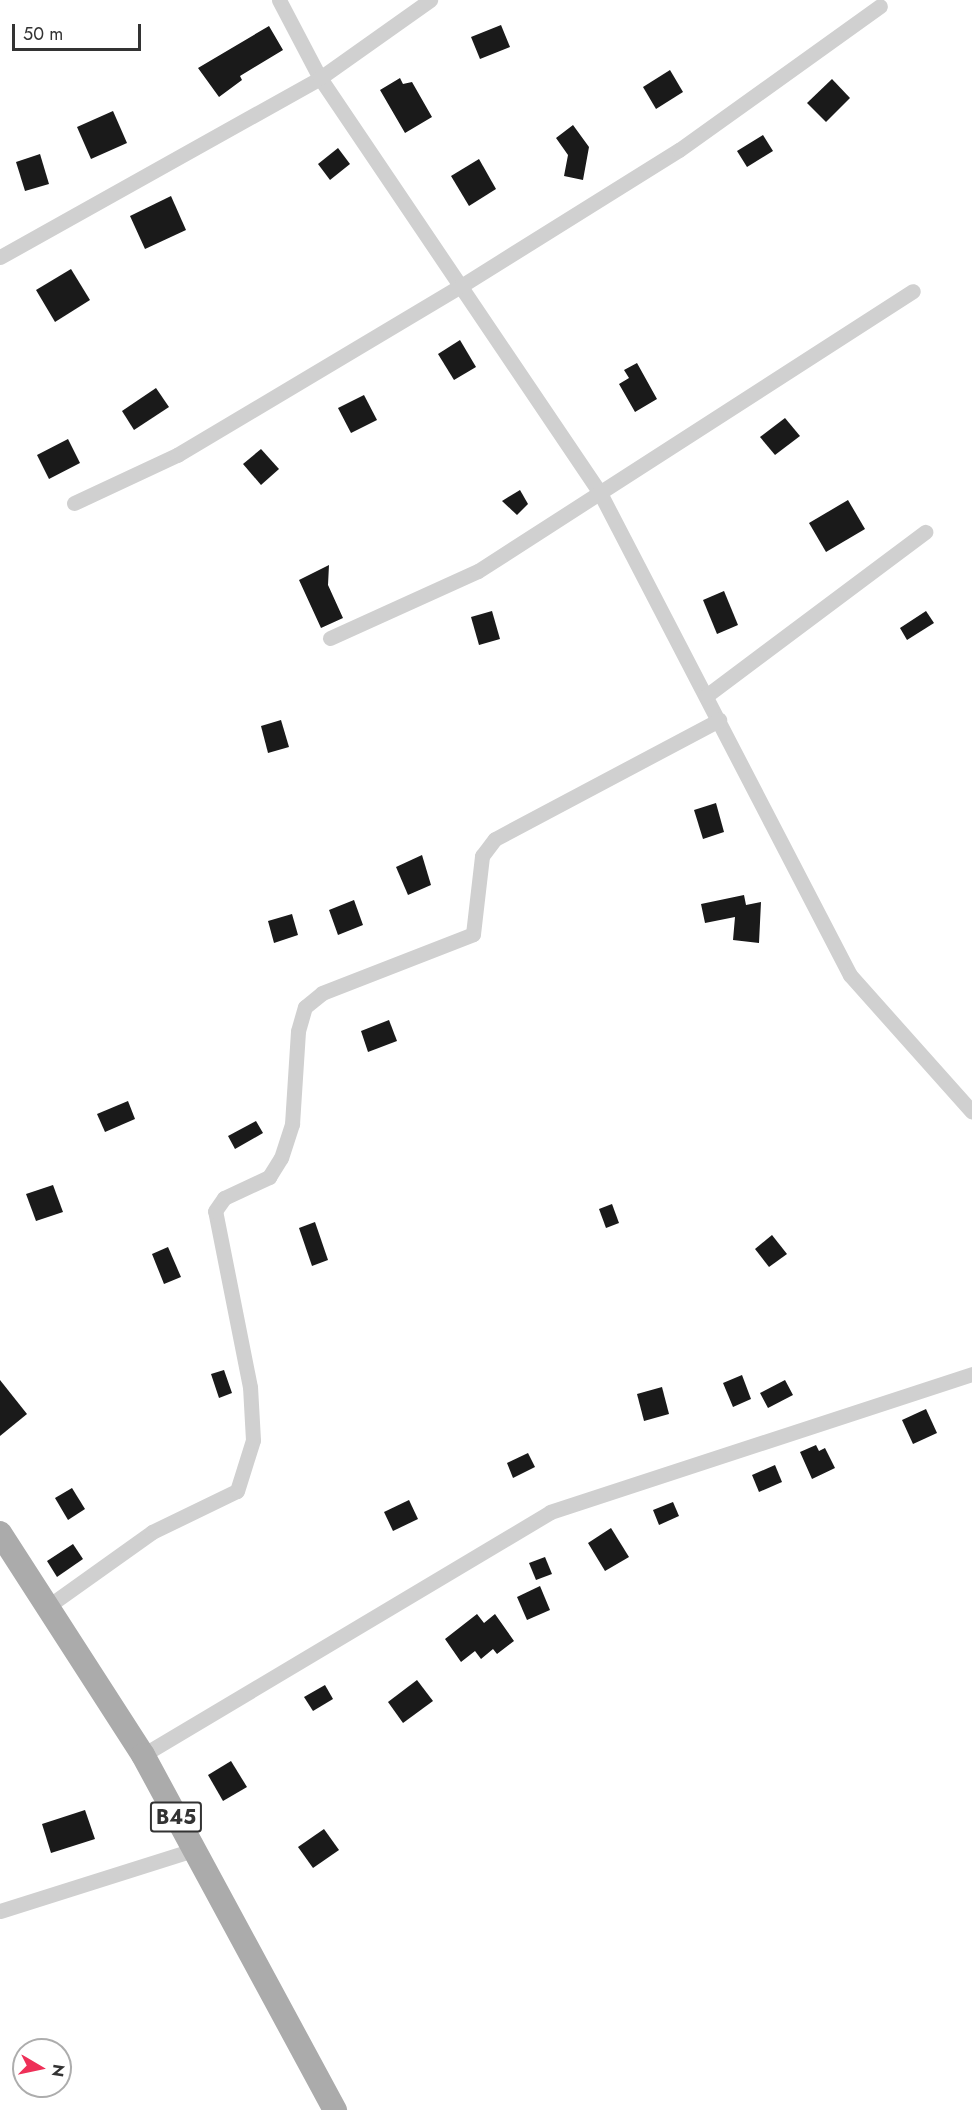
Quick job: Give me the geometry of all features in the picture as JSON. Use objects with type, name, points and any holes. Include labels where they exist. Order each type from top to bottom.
[{"type":"main road","name":"B45","points":[[0,1533],[143,1755],[335,2110]]},
{"type":"street","points":[[279,0],[320,78],[600,493],[850,975],[972,1112]]},
{"type":"street","points":[[0,257],[320,78],[430,0]]},
{"type":"street","points":[[74,503],[177,455],[461,286],[679,150],[880,6]]},
{"type":"street","points":[[330,638],[478,571],[913,291]]},
{"type":"street","points":[[706,696],[925,532]]},
{"type":"street","points":[[47,1606],[152,1532],[237,1491],[253,1440],[250,1388],[216,1211],[224,1198],[269,1177],[281,1158],[292,1124],[298,1030],[304,1007],[322,993],[473,934],[482,856],[495,839],[719,720]]},
{"type":"street","points":[[143,1755],[550,1512],[972,1374]]},
{"type":"street","points":[[0,1911],[194,1850]]},
{"type":"building","points":[[501,25],[510,47],[480,59],[471,37]]},
{"type":"building","points":[[269,26],[283,50],[240,76],[242,80],[219,97],[198,68]]},
{"type":"building","points":[[670,70],[683,92],[656,109],[643,87]]},
{"type":"building","points":[[400,78],[403,84],[412,82],[432,117],[405,133],[380,90]]},
{"type":"building","points":[[832,79],[850,98],[826,122],[807,103]]},
{"type":"building","points":[[113,111],[127,143],[91,159],[77,127]]},
{"type":"building","points":[[573,125],[589,147],[583,180],[564,176],[568,155],[556,138]]},
{"type":"building","points":[[763,135],[773,151],[747,167],[737,151]]},
{"type":"building","points":[[338,148],[350,164],[330,180],[318,164]]},
{"type":"building","points":[[40,154],[49,184],[25,191],[16,162]]},
{"type":"building","points":[[479,159],[496,189],[469,206],[451,176]]},
{"type":"building","points":[[171,196],[186,230],[145,249],[130,216]]},
{"type":"building","points":[[71,269],[90,300],[55,322],[36,290]]},
{"type":"building","points":[[460,340],[476,367],[454,380],[438,354]]},
{"type":"building","points":[[637,363],[657,399],[635,412],[619,384],[629,378],[624,370]]},
{"type":"building","points":[[156,388],[169,407],[134,430],[122,411]]},
{"type":"building","points":[[364,395],[377,420],[351,433],[338,408]]},
{"type":"building","points":[[785,418],[800,436],[775,455],[760,437]]},
{"type":"building","points":[[68,439],[80,463],[49,479],[37,455]]},
{"type":"building","points":[[261,449],[279,469],[261,485],[243,464]]},
{"type":"building","points":[[520,490],[528,504],[517,515],[502,501]]},
{"type":"building","points":[[848,500],[865,529],[826,552],[809,523]]},
{"type":"building","points":[[329,565],[328,585],[343,618],[321,628],[299,580]]},
{"type":"building","points":[[724,591],[738,625],[717,634],[703,600]]},
{"type":"building","points":[[492,611],[500,639],[479,645],[471,617]]},
{"type":"building","points":[[926,611],[934,623],[907,640],[900,628]]},
{"type":"building","points":[[281,720],[289,747],[268,753],[261,726]]},
{"type":"building","points":[[716,803],[724,832],[703,839],[694,810]]},
{"type":"building","points":[[422,855],[431,885],[408,895],[396,867]]},
{"type":"building","points":[[744,895],[746,905],[761,902],[759,943],[733,940],[735,917],[705,923],[701,904]]},
{"type":"building","points":[[354,900],[363,925],[338,935],[329,910]]},
{"type":"building","points":[[292,914],[298,935],[274,943],[268,921]]},
{"type":"building","points":[[389,1020],[397,1041],[368,1052],[361,1031]]},
{"type":"building","points":[[128,1101],[135,1119],[105,1132],[97,1114]]},
{"type":"building","points":[[256,1121],[263,1133],[235,1149],[228,1136]]},
{"type":"building","points":[[53,1185],[63,1212],[36,1221],[26,1194]]},
{"type":"building","points":[[612,1204],[619,1223],[606,1228],[599,1209]]},
{"type":"building","points":[[315,1222],[328,1260],[312,1266],[299,1228]]},
{"type":"building","points":[[772,1235],[787,1254],[769,1267],[755,1249]]},
{"type":"building","points":[[168,1247],[181,1277],[164,1284],[152,1254]]},
{"type":"building","points":[[224,1370],[232,1393],[219,1398],[211,1374]]},
{"type":"building","points":[[742,1375],[751,1399],[733,1407],[723,1383]]},
{"type":"building","points":[[0,1380],[27,1414],[0,1436]]},
{"type":"building","points":[[785,1380],[793,1395],[768,1408],[760,1393]]},
{"type":"building","points":[[662,1387],[669,1414],[644,1421],[637,1394]]},
{"type":"building","points":[[926,1409],[937,1433],[913,1444],[902,1420]]},
{"type":"building","points":[[816,1445],[819,1451],[825,1448],[835,1468],[812,1479],[800,1452]]},
{"type":"building","points":[[528,1453],[535,1467],[513,1478],[507,1463]]},
{"type":"building","points":[[775,1465],[782,1482],[759,1492],[752,1475]]},
{"type":"building","points":[[72,1488],[85,1509],[68,1520],[55,1498]]},
{"type":"building","points":[[409,1500],[418,1519],[393,1531],[384,1512]]},
{"type":"building","points":[[673,1502],[679,1516],[659,1525],[653,1510]]},
{"type":"building","points":[[611,1528],[629,1557],[605,1571],[588,1543]]},
{"type":"building","points":[[73,1544],[83,1559],[57,1577],[47,1561]]},
{"type":"building","points":[[545,1557],[552,1574],[536,1580],[529,1563]]},
{"type":"building","points":[[540,1586],[550,1610],[527,1620],[517,1597]]},
{"type":"building","points":[[477,1614],[484,1623],[495,1614],[514,1641],[497,1654],[493,1649],[481,1659],[475,1651],[461,1662],[445,1639]]},
{"type":"building","points":[[417,1680],[433,1701],[403,1723],[388,1702]]},
{"type":"building","points":[[325,1685],[333,1699],[313,1711],[304,1697]]},
{"type":"building","points":[[231,1761],[247,1787],[223,1801],[208,1775]]},
{"type":"building","points":[[85,1810],[95,1839],[51,1853],[42,1824]]},
{"type":"building","points":[[324,1829],[339,1850],[313,1868],[298,1847]]}]
